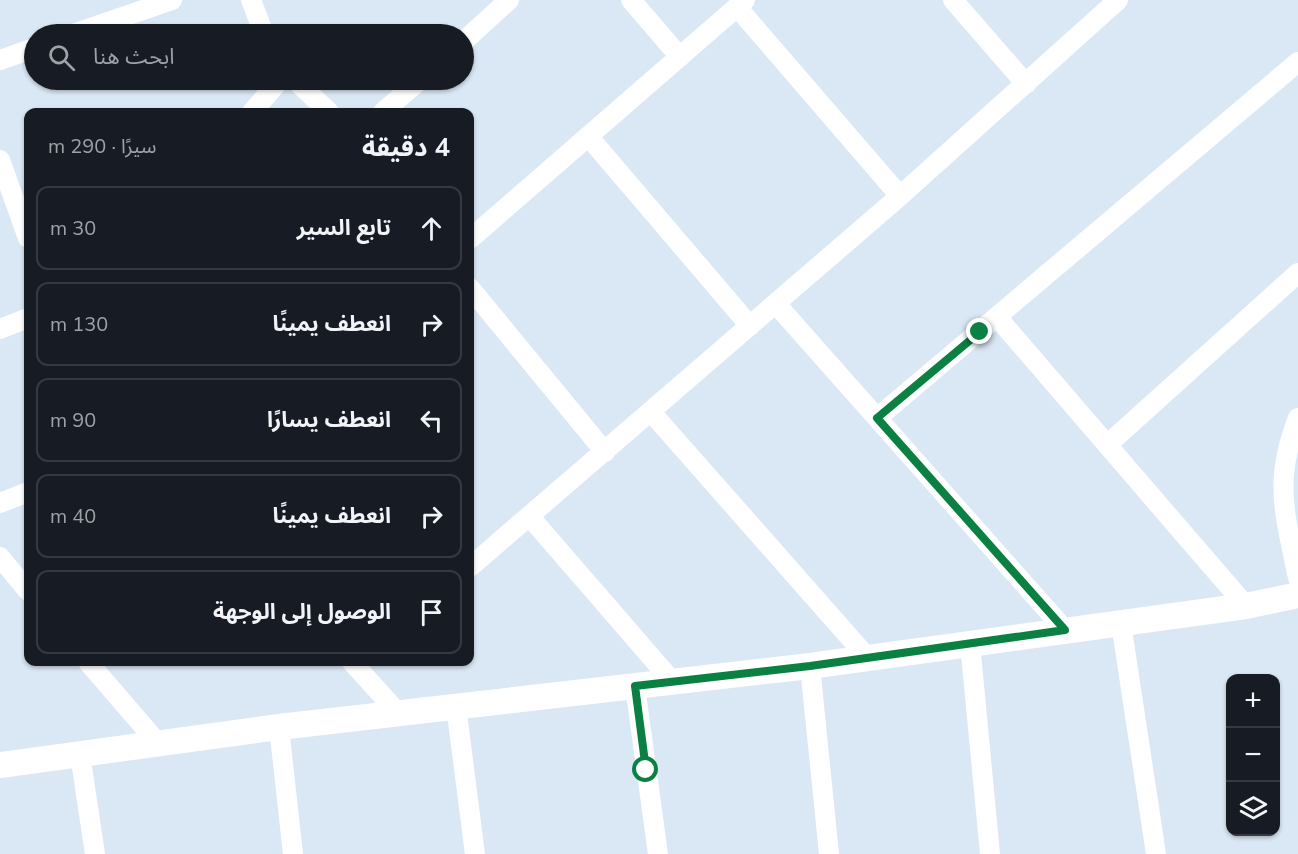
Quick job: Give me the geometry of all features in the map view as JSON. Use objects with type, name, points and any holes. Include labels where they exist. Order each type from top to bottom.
[{"type":"street","points":[[102,24],[172,0]]},
{"type":"street","points":[[251,0],[260,24]]},
{"type":"street","points":[[474,32],[509,0]]},
{"type":"street","points":[[631,0],[680,57]]},
{"type":"street","points":[[952,0],[1026,84]]},
{"type":"street","points":[[474,559],[530,517],[776,304],[1118,0]]},
{"type":"street","points":[[474,236],[741,4],[900,196]]},
{"type":"street","points":[[0,60],[24,52]]},
{"type":"street","points":[[877,418],[1298,62]]},
{"type":"street","points":[[256,108],[271,90]]},
{"type":"street","points":[[305,90],[324,108]]},
{"type":"street","points":[[388,108],[408,90]]},
{"type":"street","points":[[588,136],[750,326]]},
{"type":"street","points":[[0,160],[24,227]]},
{"type":"street","points":[[1107,445],[1298,273]]},
{"type":"street","points":[[474,293],[605,452]]},
{"type":"street","points":[[776,304],[1065,630]]},
{"type":"street","points":[[997,317],[1246,606]]},
{"type":"street","points":[[0,329],[24,320]]},
{"type":"street","points":[[651,412],[867,657]]},
{"type":"street","points":[[1298,418],[1282,490],[1298,578]]},
{"type":"street","points":[[0,503],[24,494]]},
{"type":"street","points":[[530,517],[672,681]]},
{"type":"street","points":[[0,557],[24,586]]},
{"type":"street","points":[[0,765],[279,727],[810,666],[1246,606],[1298,596]]},
{"type":"street","points":[[1121,623],[1156,854]]},
{"type":"street","points":[[970,643],[990,854]]},
{"type":"street","points":[[91,666],[157,742]]},
{"type":"street","points":[[357,666],[398,713]]},
{"type":"street","points":[[810,666],[829,854]]},
{"type":"street","points":[[635,686],[658,854]]},
{"type":"street","points":[[456,706],[475,854]]},
{"type":"street","points":[[279,727],[293,854]]},
{"type":"street","points":[[80,754],[95,854]]},
{"type":"route","points":[[646,770],[635,686],[810,666],[1065,630],[877,418],[980,332]]}]
